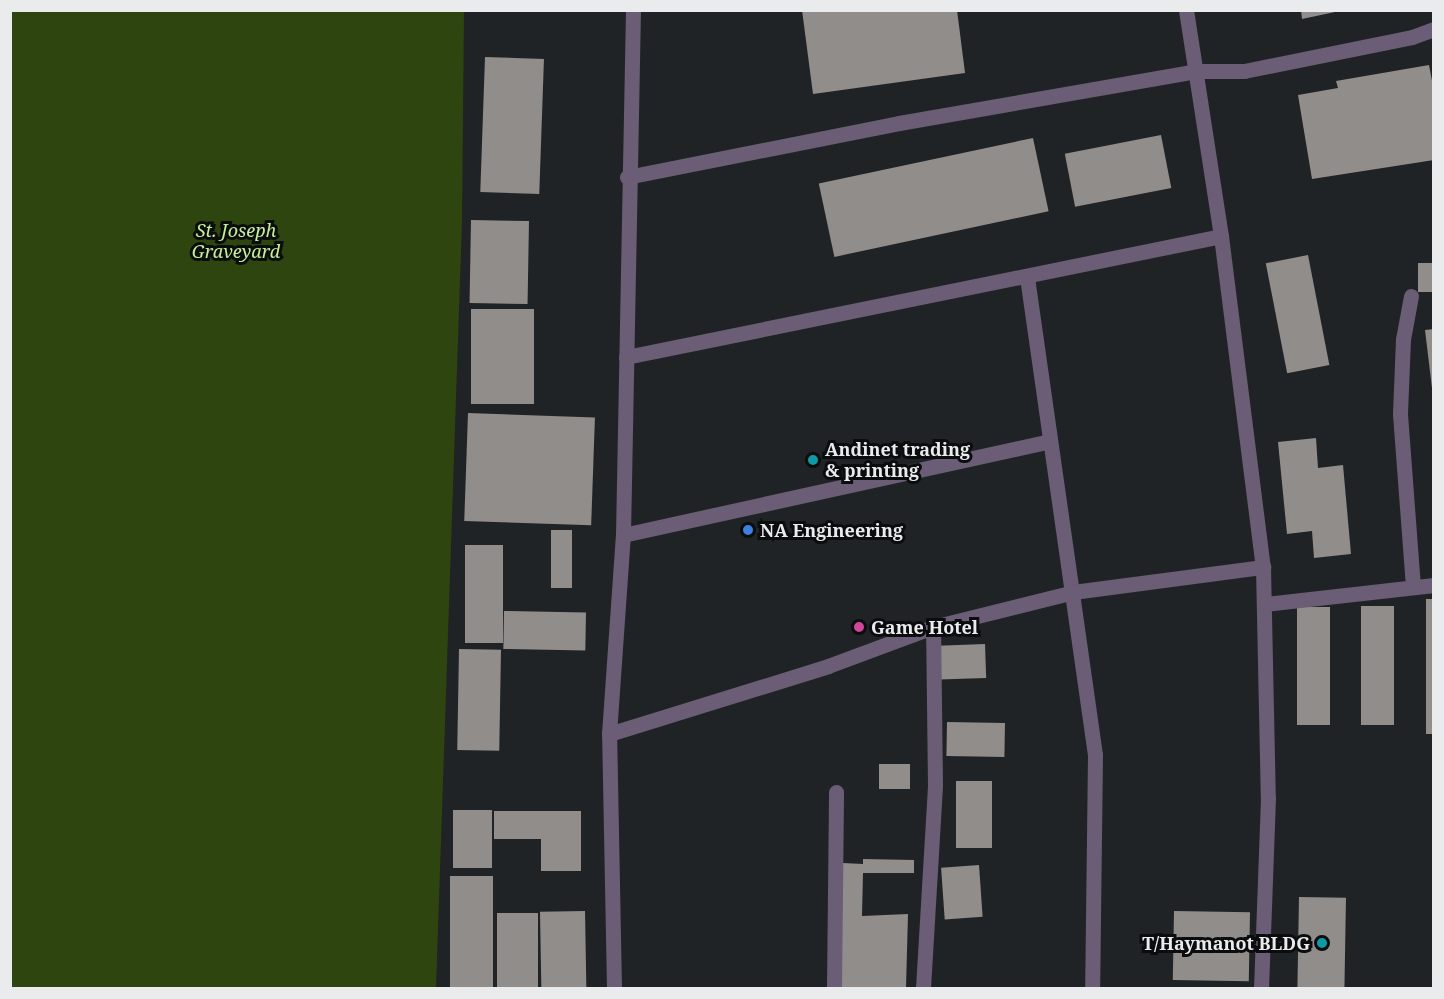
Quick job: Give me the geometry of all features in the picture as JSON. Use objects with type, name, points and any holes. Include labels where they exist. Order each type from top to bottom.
[{"type":"street","points":[[614,988],[609,734],[623,535],[627,177],[633,10]]},
{"type":"street","points":[[1186,10],[1221,236],[1263,567],[1268,798],[1261,988]]},
{"type":"street","points":[[627,177],[899,123],[1197,71],[1244,70],[1412,37],[1434,29]]},
{"type":"street","points":[[626,357],[1221,236]]},
{"type":"street","points":[[1027,277],[1095,755],[1092,988]]},
{"type":"street","points":[[1411,296],[1403,339],[1400,414],[1413,587]]},
{"type":"street","points":[[623,535],[1049,441]]},
{"type":"street","points":[[609,734],[828,666],[933,627],[1073,592],[1263,567]]},
{"type":"street","points":[[1265,604],[1434,585]]},
{"type":"street","points":[[924,988],[935,784],[933,627]]},
{"type":"street","points":[[834,988],[836,792]]},
{"type":"green space","name":"St. Joseph Graveyard","points":[[10,11],[464,11],[462,221],[436,988],[11,988]]},
{"type":"building","points":[[802,10],[957,10],[965,73],[813,94]]},
{"type":"building","points":[[1301,10],[1335,10],[1335,12],[1302,19]]},
{"type":"building","points":[[485,57],[544,59],[539,194],[480,192]]},
{"type":"building","points":[[1429,65],[1434,91],[1434,160],[1312,179],[1298,95],[1338,88],[1336,81]]},
{"type":"building","points":[[1161,135],[1171,188],[1075,207],[1065,154]]},
{"type":"building","points":[[1033,138],[1049,211],[834,257],[819,184]]},
{"type":"building","points":[[471,220],[529,221],[528,304],[470,303]]},
{"type":"building","points":[[1308,255],[1329,365],[1287,373],[1266,263]]},
{"type":"building","points":[[1418,263],[1434,263],[1434,292],[1418,292]]},
{"type":"building","points":[[471,309],[534,309],[534,404],[471,404]]},
{"type":"building","points":[[1434,329],[1434,387],[1432,388],[1425,330]]},
{"type":"building","points":[[468,413],[595,417],[591,525],[464,521]]},
{"type":"building","points":[[1316,438],[1318,468],[1343,465],[1351,554],[1314,558],[1312,531],[1287,534],[1278,442]]},
{"type":"building","points":[[551,530],[572,530],[572,588],[551,588]]},
{"type":"building","points":[[465,545],[503,545],[503,643],[465,643]]},
{"type":"building","points":[[1426,599],[1434,599],[1434,734],[1426,734]]},
{"type":"building","points":[[1361,606],[1394,606],[1394,725],[1361,725]]},
{"type":"building","points":[[1297,607],[1330,607],[1330,725],[1297,725]]},
{"type":"building","points":[[504,611],[586,612],[585,650],[503,649]]},
{"type":"building","points":[[985,644],[986,678],[939,680],[938,646]]},
{"type":"building","points":[[459,649],[501,650],[499,751],[457,750]]},
{"type":"building","points":[[947,722],[1005,723],[1004,757],[946,756]]},
{"type":"building","points":[[879,764],[910,764],[910,789],[879,789]]},
{"type":"building","points":[[956,781],[992,781],[992,848],[956,848]]},
{"type":"building","points":[[453,810],[492,810],[492,868],[453,868]]},
{"type":"building","points":[[494,811],[581,811],[581,871],[541,871],[541,839],[494,839]]},
{"type":"building","points":[[863,859],[914,860],[914,873],[863,873],[862,916],[908,914],[906,988],[839,988],[843,863],[863,864]]},
{"type":"building","points":[[979,865],[983,917],[945,920],[941,868]]},
{"type":"building","points":[[450,876],[493,876],[493,988],[450,988]]},
{"type":"building","name":"T/Haymanot BLDG","points":[[1299,897],[1346,898],[1344,988],[1297,988]]},
{"type":"building","points":[[585,911],[586,988],[541,988],[540,912]]},
{"type":"building","points":[[1174,911],[1250,912],[1249,981],[1173,980]]},
{"type":"building","points":[[497,913],[538,913],[538,988],[497,988]]},
{"type":"place","name":"Andinet trading & printing","points":[[813,460]]},
{"type":"place","name":"NA Engineering","points":[[748,530]]},
{"type":"place","name":"Game Hotel","points":[[859,627]]},
{"type":"place","name":"T/Haymanot BLDG","points":[[1322,943]]}]
